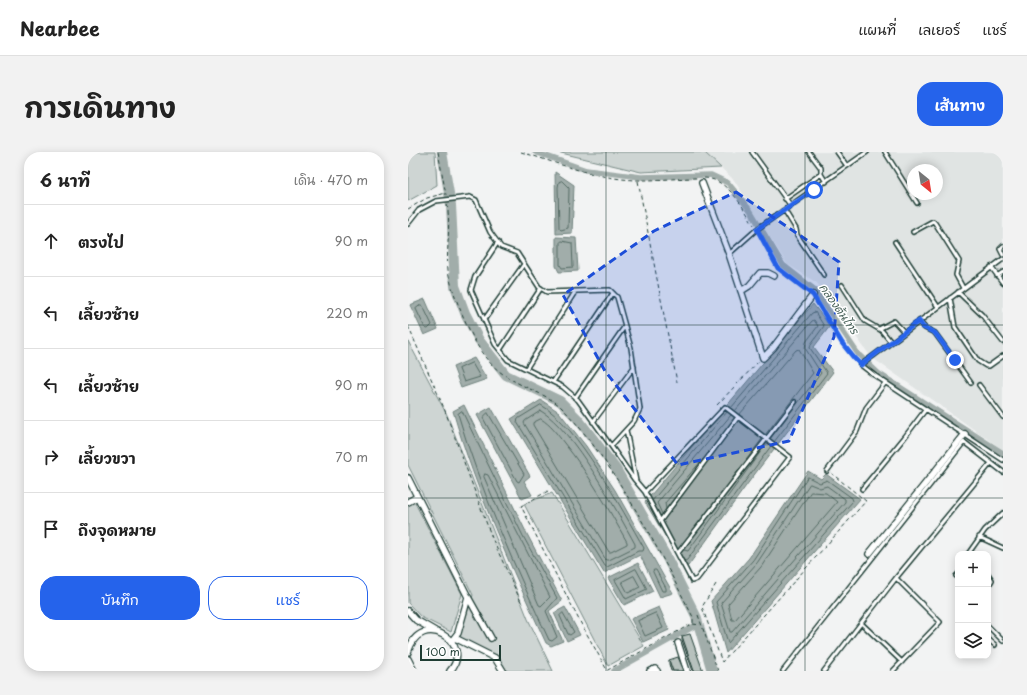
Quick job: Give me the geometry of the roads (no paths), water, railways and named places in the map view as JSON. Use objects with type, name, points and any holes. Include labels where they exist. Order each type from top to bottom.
[{"type":"street","points":[[702,183],[729,254],[762,358],[773,348],[813,295]]},
{"type":"street","points":[[741,291],[749,286],[760,273],[768,273],[774,276]]},
{"type":"street","points":[[869,554],[965,434]]},
{"type":"street","points":[[408,478],[468,597],[491,638]]},
{"type":"street","points":[[408,502],[417,497]]},
{"type":"street","points":[[450,671],[456,661],[456,652],[453,640],[468,597]]},
{"type":"street","points":[[408,611],[416,620],[436,632],[495,658],[503,671]]},
{"type":"street","points":[[408,652],[410,645],[421,634],[436,632]]},
{"type":"street","points":[[678,643],[687,671]]},
{"type":"street","points":[[408,659],[414,671]]},
{"type":"street","points":[[650,671],[655,669],[657,671]]},
{"type":"lane","points":[[752,152],[791,206]]},
{"type":"lane","points":[[785,198],[820,174],[821,168],[809,152]]},
{"type":"lane","points":[[837,152],[847,166]]},
{"type":"lane","points":[[729,254],[758,229],[867,152]]},
{"type":"lane","points":[[885,152],[916,203]]},
{"type":"lane","points":[[820,174],[826,182]]},
{"type":"lane","points":[[408,224],[418,210],[436,201],[470,197],[476,200],[490,232],[501,247],[517,253],[541,288],[547,292],[610,290],[617,297],[634,367],[640,409],[634,421],[611,446]]},
{"type":"lane","points":[[785,211],[796,229],[797,235],[824,276]]},
{"type":"lane","points":[[913,232],[933,221],[936,222],[959,261],[956,275],[963,288]]},
{"type":"lane","points":[[498,242],[475,277],[471,290],[484,320],[500,350],[508,360],[563,387],[575,398],[636,482],[645,492],[692,580],[697,579],[790,457],[725,407],[645,492]]},
{"type":"lane","points":[[895,242],[938,307]]},
{"type":"lane","points":[[1003,246],[1000,249],[1003,255]]},
{"type":"lane","points":[[1003,258],[861,365],[885,383],[1003,460]]},
{"type":"lane","points":[[484,320],[524,264]]},
{"type":"lane","points":[[991,267],[1003,284]]},
{"type":"lane","points":[[998,276],[1003,272]]},
{"type":"lane","points":[[842,285],[865,321],[879,329],[892,342]]},
{"type":"lane","points":[[500,350],[541,288]]},
{"type":"lane","points":[[526,369],[575,292]]},
{"type":"lane","points":[[958,292],[982,315],[1003,342]]},
{"type":"lane","points":[[553,382],[613,293]]},
{"type":"lane","points":[[950,298],[955,327],[978,361],[989,366],[1003,356]]},
{"type":"lane","points":[[879,329],[894,321],[904,332]]},
{"type":"lane","points":[[919,321],[923,327],[935,333],[971,383]]},
{"type":"lane","points":[[575,398],[625,326]]},
{"type":"lane","points":[[593,422],[634,367]]},
{"type":"lane","points":[[827,470],[857,431],[866,408],[885,383]]},
{"type":"lane","points":[[979,384],[1003,417]]},
{"type":"lane","points":[[678,553],[795,402]]},
{"type":"lane","points":[[862,488],[926,409]]},
{"type":"lane","points":[[661,520],[738,417]]},
{"type":"lane","points":[[626,430],[636,482]]},
{"type":"lane","points":[[783,671],[964,442],[1003,472]]},
{"type":"lane","points":[[825,671],[896,578],[991,463]]},
{"type":"lane","points":[[970,551],[979,537],[1003,513]]},
{"type":"lane","points":[[979,537],[1003,548]]},
{"type":"lane","points":[[893,671],[940,622],[896,578]]},
{"type":"lane","points":[[861,623],[902,662]]},
{"type":"lane","points":[[991,629],[1003,641]]},
{"type":"lane","points":[[991,642],[995,645]]},
{"type":"water","points":[[555,172],[574,185],[572,233],[556,234]]},
{"type":"water","points":[[556,237],[576,238],[578,271],[559,272],[556,266]]},
{"type":"water","points":[[425,299],[438,329],[424,335],[410,305]]},
{"type":"water","points":[[813,304],[830,326],[814,347],[833,372],[751,479],[688,566],[683,566],[645,502]]},
{"type":"water","points":[[474,358],[487,379],[461,388],[453,367]]},
{"type":"water","points":[[541,400],[559,412],[586,446],[615,490],[673,593],[660,597],[640,555],[604,573],[511,419]]},
{"type":"water","points":[[464,405],[527,534],[562,601],[549,611],[563,641],[551,646],[546,643],[520,586],[483,500],[472,470],[453,411]]},
{"type":"water","points":[[491,407],[530,476],[524,481],[532,495],[522,499],[477,415]]},
{"type":"water","points":[[808,471],[821,479],[826,474],[860,499],[726,653],[711,601],[749,558]]},
{"type":"water","points":[[638,563],[653,591],[624,605],[608,578]]},
{"type":"water","points":[[565,607],[580,635],[567,641],[554,613]]},
{"type":"water","points":[[659,607],[669,630],[643,642],[631,619]]},
{"type":"waterway","points":[[442,152],[451,205],[455,286],[465,313],[479,340],[506,375],[560,401],[578,419],[616,469],[667,558],[696,616],[712,671]]},
{"type":"waterway","name":"คลองต้นไทร","points":[[535,152],[586,170],[641,177],[711,175],[728,183],[750,210],[783,265],[815,290],[858,354],[878,373],[1003,453]]},
{"type":"waterway","points":[[614,671],[698,624]]}]
